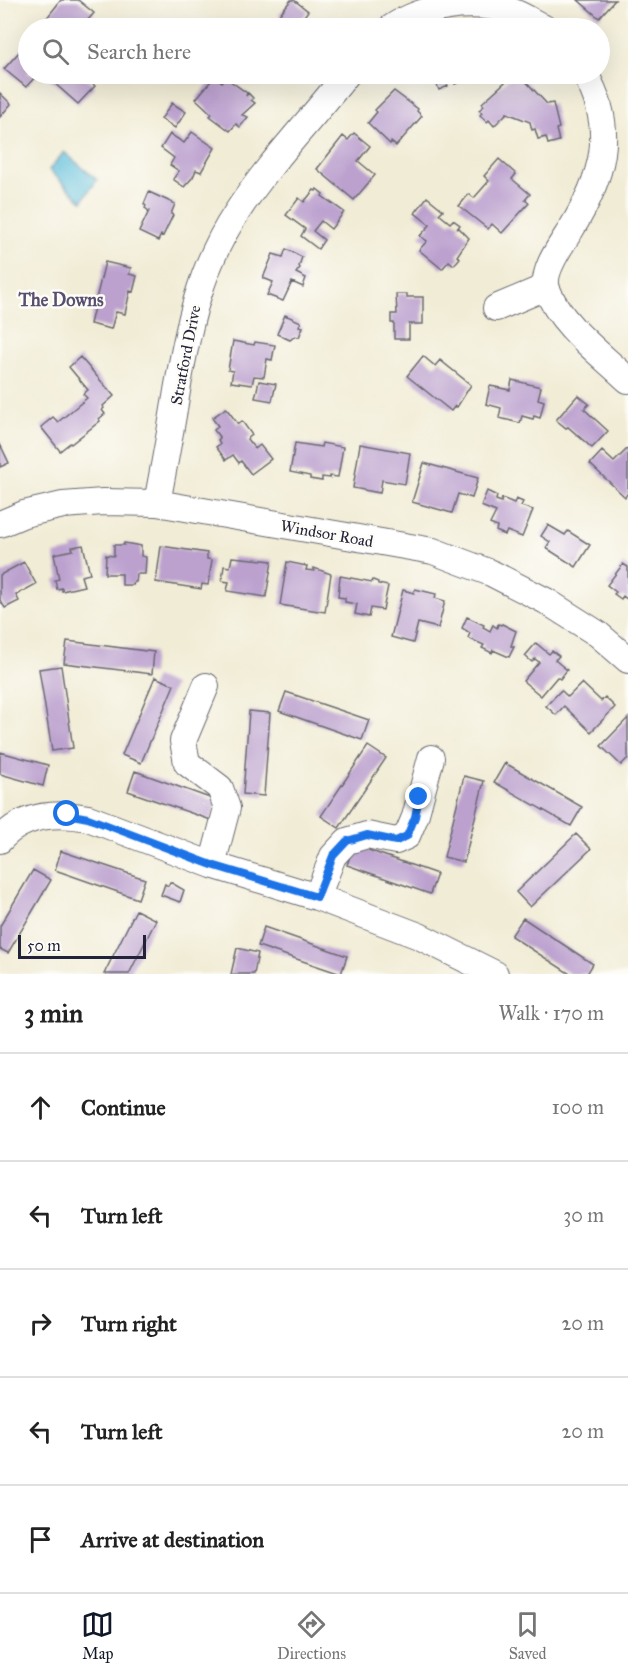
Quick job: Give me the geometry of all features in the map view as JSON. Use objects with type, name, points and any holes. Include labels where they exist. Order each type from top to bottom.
[{"type":"street","points":[[412,18],[432,8],[472,4],[512,11],[525,18]]},
{"type":"street","name":"Stratford Drive","points":[[157,503],[189,323],[200,286],[216,248],[236,213],[254,188],[339,84]]},
{"type":"street","points":[[590,84],[601,114],[603,154],[598,176],[571,230],[550,264],[546,287],[563,319],[628,380]]},
{"type":"street","points":[[496,308],[546,287]]},
{"type":"street","name":"Windsor Road","points":[[0,524],[24,514],[63,505],[103,501],[157,503],[434,551],[491,573],[546,601],[598,634],[628,660]]},
{"type":"street","points":[[206,686],[183,741],[187,763],[220,788],[226,808],[212,865]]},
{"type":"street","points":[[317,897],[333,856],[347,841],[367,835],[396,841],[407,836],[415,817],[431,758]]},
{"type":"street","points":[[4,829],[46,815],[67,814],[88,818],[212,865],[317,897],[419,936],[495,974]]},
{"type":"water","points":[[64,152],[97,180],[82,201],[49,170]]},
{"type":"building","points":[[61,0],[78,0],[94,13],[90,18],[47,18]]},
{"type":"building","points":[[291,0],[308,11],[303,18],[283,18],[279,15]]},
{"type":"building","points":[[578,0],[615,0],[599,18]]},
{"type":"building","points":[[18,53],[18,80],[4,69]]},
{"type":"building","points":[[55,84],[92,84],[95,86],[78,104]]},
{"type":"building","points":[[208,84],[234,84],[247,93],[246,96],[248,93],[255,103],[242,115],[248,117],[240,127],[236,124],[230,131],[210,116],[212,114],[196,99]]},
{"type":"building","points":[[437,84],[447,84],[448,86],[439,90]]},
{"type":"building","points":[[503,84],[528,84],[547,104],[553,103],[559,128],[556,129],[559,141],[548,144],[546,137],[538,139],[530,122],[507,113],[494,126],[480,115],[482,113],[479,110],[484,106],[482,103]]},
{"type":"building","points":[[394,91],[418,109],[417,111],[422,116],[396,146],[391,142],[390,144],[368,123],[377,112],[375,110]]},
{"type":"building","points":[[0,93],[11,104],[0,117]]},
{"type":"building","points":[[172,103],[186,112],[175,128],[161,119]]},
{"type":"building","points":[[192,132],[215,148],[201,172],[196,170],[184,187],[173,179],[179,171],[170,165],[174,158],[161,148],[170,134],[184,143]]},
{"type":"building","points":[[354,133],[370,146],[358,161],[375,175],[354,200],[317,169],[343,136],[348,140]]},
{"type":"building","points":[[499,159],[516,174],[512,179],[530,194],[525,200],[529,203],[502,233],[492,224],[488,229],[459,206],[469,194],[474,198],[489,181],[484,176]]},
{"type":"building","points":[[317,189],[323,194],[322,196],[344,212],[331,229],[321,221],[313,231],[324,240],[318,249],[301,236],[305,229],[286,215],[299,198],[304,202]]},
{"type":"building","points":[[149,192],[175,204],[171,214],[173,215],[163,236],[161,235],[158,241],[139,232],[149,211],[144,204]]},
{"type":"building","points":[[427,197],[443,210],[439,214],[450,223],[453,220],[460,225],[457,229],[459,228],[469,238],[457,256],[460,258],[454,265],[449,261],[442,269],[419,250],[427,241],[420,236],[430,225],[415,213]]},
{"type":"building","points":[[286,249],[302,257],[300,268],[296,273],[306,278],[303,287],[292,282],[283,301],[267,295],[273,282],[263,278],[273,254],[283,257]]},
{"type":"building","points":[[105,262],[131,268],[129,274],[137,276],[133,292],[130,291],[125,314],[116,312],[111,329],[90,324]]},
{"type":"building","points":[[396,294],[423,297],[423,324],[409,324],[409,339],[394,339],[394,323],[391,323],[391,314],[397,314]]},
{"type":"building","points":[[285,315],[301,322],[299,326],[303,327],[299,337],[295,336],[290,340],[277,334]]},
{"type":"building","points":[[233,341],[254,345],[255,342],[275,345],[272,360],[267,359],[264,377],[254,376],[252,385],[231,382],[233,371],[228,370]]},
{"type":"building","points":[[423,356],[435,366],[440,360],[471,385],[457,407],[455,406],[451,411],[407,376]]},
{"type":"building","points":[[80,357],[114,396],[103,406],[102,410],[105,414],[99,419],[100,421],[60,451],[41,427],[53,417],[58,422],[87,398],[83,394],[88,390],[69,367]]},
{"type":"building","points":[[512,380],[541,387],[538,399],[544,401],[540,418],[522,416],[520,423],[499,418],[501,408],[486,404],[490,386],[510,390]]},
{"type":"building","points":[[259,381],[276,384],[272,401],[255,398]]},
{"type":"building","points":[[578,395],[589,404],[584,409],[608,431],[592,448],[568,427],[566,428],[556,420]]},
{"type":"building","points":[[226,408],[238,424],[242,421],[252,435],[247,439],[255,449],[260,445],[271,459],[251,474],[233,455],[226,460],[216,447],[220,444],[218,440],[220,438],[214,430],[218,426],[212,418]]},
{"type":"building","points":[[295,443],[321,447],[322,443],[343,447],[338,477],[322,477],[322,481],[290,472]]},
{"type":"building","points":[[0,444],[9,463],[0,467]]},
{"type":"building","points":[[360,444],[410,453],[405,484],[382,480],[380,493],[353,488]]},
{"type":"building","points":[[628,448],[628,493],[625,497],[590,464],[602,451],[614,462]]},
{"type":"building","points":[[424,463],[478,478],[472,498],[458,494],[452,513],[412,502]]},
{"type":"building","points":[[487,491],[497,496],[496,500],[501,502],[502,498],[514,503],[516,499],[523,502],[521,506],[533,510],[522,537],[507,531],[505,535],[496,531],[497,527],[490,524],[496,512],[481,506]]},
{"type":"building","points":[[548,525],[565,535],[568,531],[590,545],[576,567],[546,548],[550,542],[541,536]]},
{"type":"building","points":[[124,543],[141,546],[141,556],[146,557],[145,574],[137,574],[133,585],[122,585],[122,574],[105,574],[106,555],[114,556],[114,545],[124,545]]},
{"type":"building","points":[[83,545],[90,574],[81,576],[84,586],[62,591],[62,588],[57,589],[55,580],[59,579],[54,554],[73,550],[72,547]]},
{"type":"building","points":[[161,546],[207,553],[207,559],[212,560],[208,585],[202,584],[201,589],[156,582]]},
{"type":"building","points":[[232,557],[272,561],[266,597],[227,591],[229,582],[222,581],[224,566],[230,567]]},
{"type":"building","points":[[24,562],[36,584],[16,595],[19,601],[5,608],[0,600],[0,575]]},
{"type":"building","points":[[287,562],[307,566],[306,570],[314,571],[314,568],[331,574],[325,612],[280,605]]},
{"type":"building","points":[[623,564],[628,567],[628,600],[623,596],[621,599],[614,594],[616,592],[607,585]]},
{"type":"building","points":[[340,576],[372,582],[373,580],[378,584],[388,586],[383,610],[371,608],[369,617],[355,614],[357,604],[345,602],[345,598],[338,597]]},
{"type":"building","points":[[415,589],[436,594],[435,598],[445,601],[438,628],[418,623],[413,643],[391,637],[403,590],[414,593]]},
{"type":"building","points":[[467,617],[484,625],[483,627],[490,631],[493,625],[497,628],[498,624],[502,624],[516,631],[511,646],[514,647],[509,657],[493,650],[492,653],[482,648],[484,645],[468,638],[470,633],[462,628]]},
{"type":"building","points":[[67,641],[154,652],[152,674],[64,663]]},
{"type":"building","points":[[536,643],[549,654],[552,651],[559,656],[555,660],[567,670],[560,679],[557,677],[541,696],[523,681],[539,662],[535,659],[532,662],[525,656]]},
{"type":"building","points":[[61,666],[73,748],[52,751],[39,669]]},
{"type":"building","points":[[155,677],[174,685],[141,763],[122,755]]},
{"type":"building","points":[[582,683],[601,701],[605,697],[615,707],[591,732],[564,706],[556,715],[546,706],[561,690],[568,697]]},
{"type":"building","points":[[286,692],[369,720],[362,740],[279,711]]},
{"type":"building","points":[[249,711],[270,713],[264,796],[243,794]]},
{"type":"building","points":[[628,718],[628,758],[621,765],[601,746]]},
{"type":"building","points":[[368,746],[386,758],[339,828],[321,816]]},
{"type":"building","points":[[0,752],[48,765],[43,786],[0,774]]},
{"type":"building","points":[[505,763],[582,807],[571,826],[494,782]]},
{"type":"building","points":[[135,771],[218,801],[211,820],[128,791]]},
{"type":"building","points":[[464,776],[484,781],[464,862],[444,857]]},
{"type":"building","points":[[576,834],[591,849],[530,907],[516,892]]},
{"type":"building","points":[[354,845],[437,874],[430,894],[347,865]]},
{"type":"building","points":[[61,851],[145,879],[138,899],[55,870]]},
{"type":"building","points":[[33,870],[51,880],[8,953],[0,949],[0,926]]},
{"type":"building","points":[[170,882],[184,890],[180,902],[161,895],[165,884],[168,886]]},
{"type":"building","points":[[136,910],[156,920],[129,974],[104,974]]},
{"type":"building","points":[[523,918],[593,964],[587,974],[570,974],[511,936]]},
{"type":"building","points":[[264,927],[347,956],[341,974],[258,946]]},
{"type":"building","points":[[237,948],[258,953],[254,974],[231,974]]},
{"type":"district","name":"The Downs","points":[[61,300]]},
{"type":"route","points":[[67,814],[88,818],[212,865],[317,897],[333,856],[347,841],[367,835],[396,841],[407,836],[415,817],[419,797]]}]
